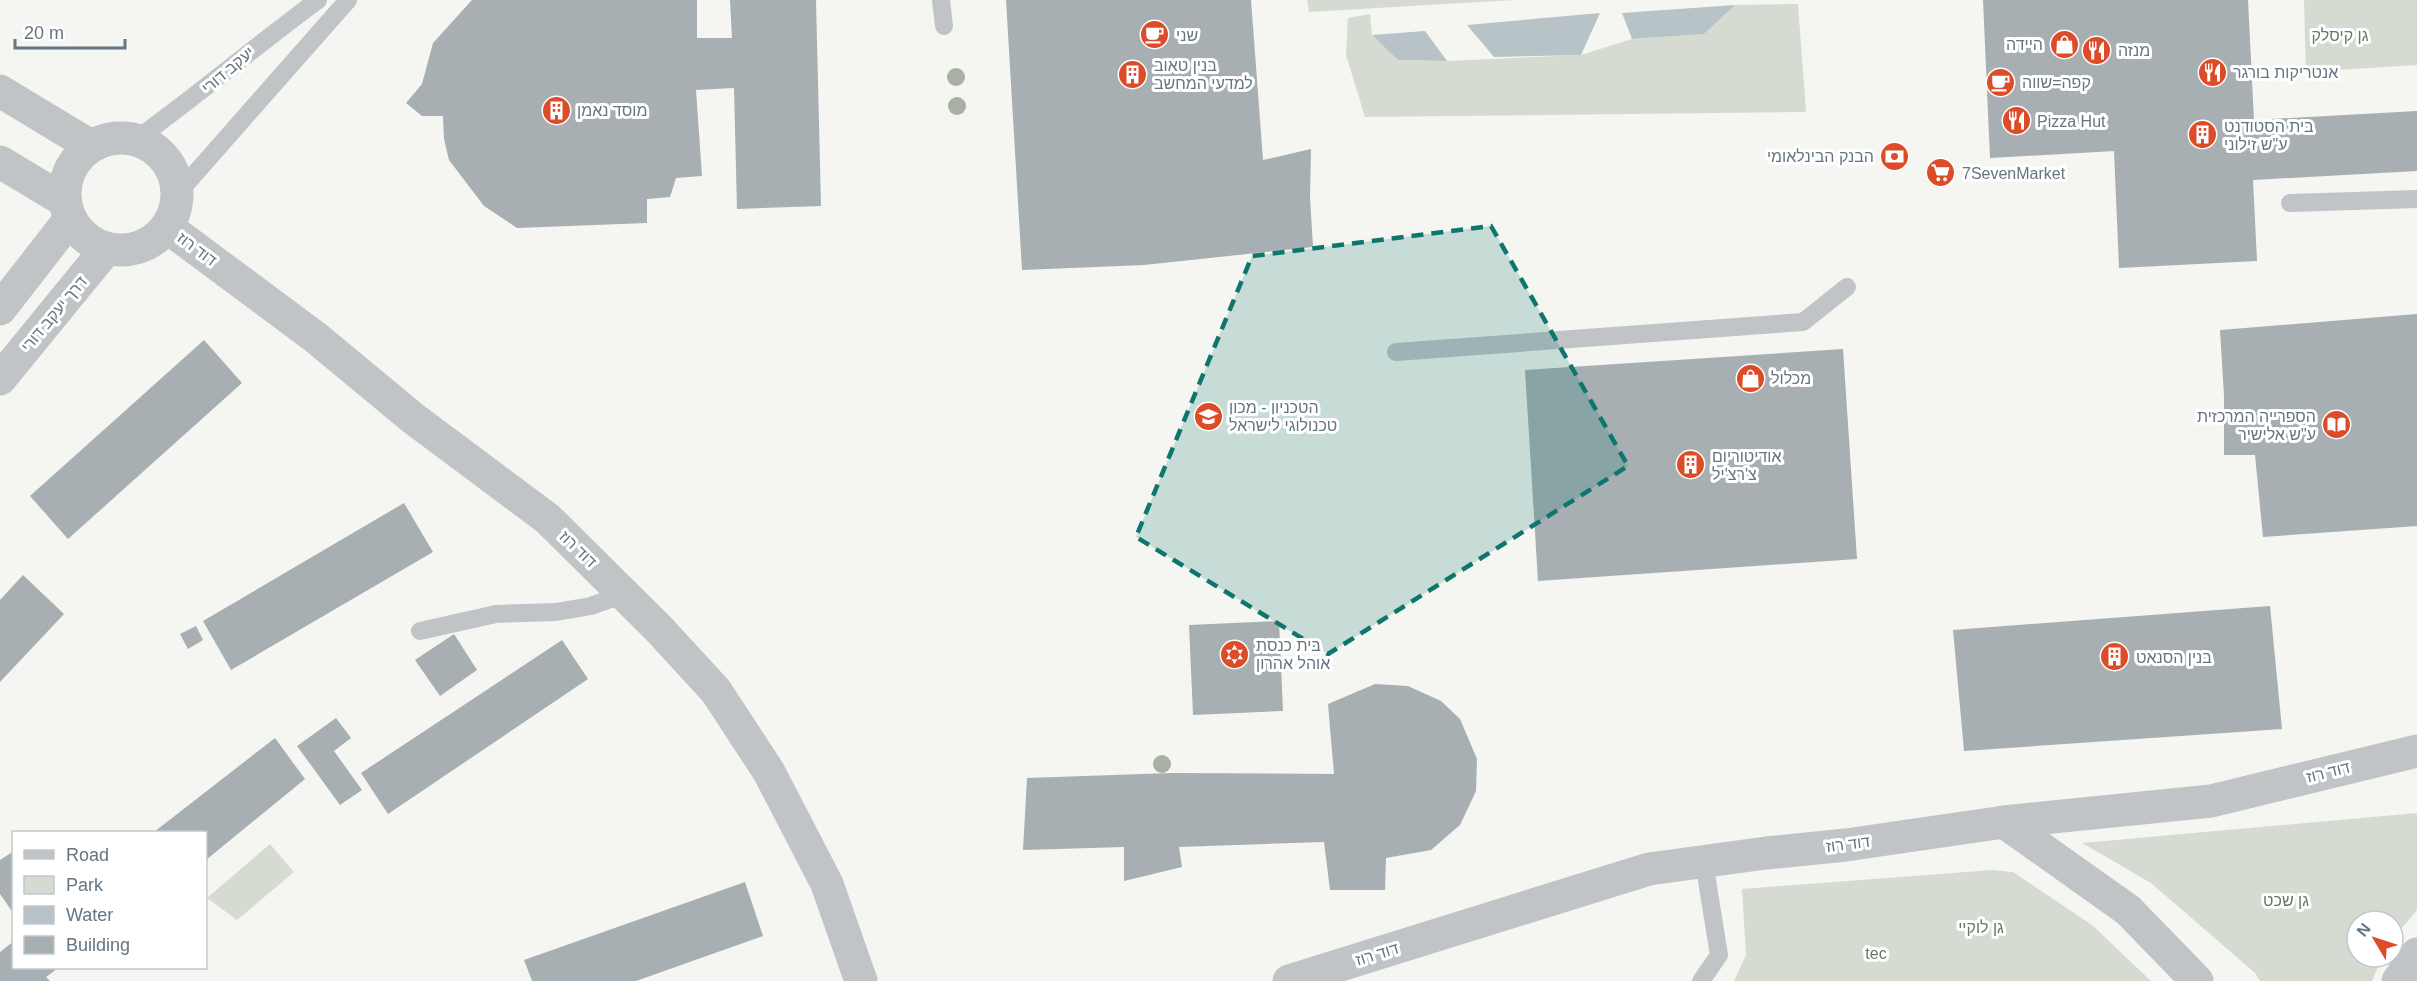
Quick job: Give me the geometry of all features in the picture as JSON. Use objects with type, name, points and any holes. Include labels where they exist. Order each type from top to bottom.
[{"type":"street","points":[[0,91],[91,146]]},
{"type":"street","points":[[122,137],[137,139],[167,159],[175,175],[178,193],[175,211],[167,227],[155,239],[140,247],[124,250],[107,248],[92,242],[79,232],[68,210],[65,185],[69,170],[79,156],[91,146],[106,139],[122,137]]},
{"type":"street","points":[[0,162],[68,210]]},
{"type":"street","points":[[0,309],[68,210]]},
{"type":"street","name":"דוד רוז","points":[[167,227],[315,337],[414,419],[548,519],[624,594],[716,691],[769,772],[827,884],[861,981]]},
{"type":"street","name":"דרך יעקב דורי","points":[[0,379],[107,248]]},
{"type":"street","name":"דוד רוז","points":[[1289,981],[1649,868],[1846,845],[2004,822],[2211,801],[2417,751]]},
{"type":"street","points":[[2004,822],[2128,910],[2197,981]]},
{"type":"street","points":[[2398,981],[2417,954]]},
{"type":"lane","name":"יעקב דורי","points":[[137,139],[200,93],[263,41],[318,0]]},
{"type":"lane","points":[[178,193],[348,0]]},
{"type":"lane","points":[[941,0],[944,26]]},
{"type":"lane","points":[[2290,203],[2417,199]]},
{"type":"lane","points":[[1396,352],[1803,322],[1847,287]]},
{"type":"lane","points":[[420,631],[496,614],[556,612],[591,606],[624,594]]},
{"type":"lane","points":[[1701,981],[1719,955],[1704,862]]},
{"type":"highlighted area","points":[[1491,226],[1628,466],[1328,654],[1136,537],[1252,256]]},
{"type":"green space","points":[[1307,0],[1514,0],[1309,12]]},
{"type":"green space","name":"גן קיסלק","points":[[2304,0],[2417,0],[2417,65],[2306,72]]},
{"type":"green space","points":[[1798,4],[1806,112],[1365,117],[1346,55],[1348,18],[1370,14],[1372,35],[1398,60],[1447,61],[1581,55],[1632,39],[1704,34],[1735,5]]},
{"type":"green space","name":"גן שכט","points":[[2417,813],[2417,910],[2405,924],[2405,909],[2345,909],[2345,969],[2377,969],[2372,981],[2260,981],[2255,973],[2151,883],[2082,843]]},
{"type":"green space","points":[[270,844],[294,872],[237,920],[207,898]]},
{"type":"green space","name":"גן לוקיי","points":[[1992,870],[2013,872],[2092,925],[2151,981],[1734,981],[1746,955],[1742,889]]},
{"type":"water","points":[[1735,5],[1704,34],[1632,39],[1622,13]]},
{"type":"water","points":[[1600,13],[1581,55],[1494,57],[1467,25]]},
{"type":"water","points":[[1425,31],[1447,61],[1398,60],[1372,35]]},
{"type":"building","name":"מוסד נאמן","points":[[472,0],[697,0],[697,38],[732,38],[730,0],[816,0],[821,206],[737,209],[734,88],[696,90],[702,176],[676,178],[670,197],[647,199],[647,223],[517,228],[484,206],[449,160],[444,139],[443,116],[422,116],[406,103],[422,84],[433,43]]},
{"type":"building","name":"בנין טאוב למדעי המחשב","points":[[1006,0],[1251,0],[1263,160],[1311,149],[1310,197],[1313,247],[1144,265],[1022,270]]},
{"type":"building","name":"בית הסטודנט ע\"ש זילוני","points":[[1983,0],[2248,0],[2254,120],[2417,111],[2417,171],[2253,180],[2257,261],[2119,268],[2114,151],[1990,158]]},
{"type":"building","name":"הספרייה המרכזית ע\"ש אלישיר","points":[[2417,314],[2417,526],[2263,537],[2255,455],[2224,455],[2224,396],[2220,330]]},
{"type":"building","points":[[204,340],[242,383],[68,539],[30,496]]},
{"type":"building","name":"אודיטוריום צ'רצ'יל","points":[[1843,349],[1857,559],[1538,581],[1525,370]]},
{"type":"building","points":[[404,503],[433,552],[231,670],[203,621]]},
{"type":"building","points":[[23,575],[64,614],[0,682],[0,600]]},
{"type":"building","name":"בנין הסנאט","points":[[2270,606],[2282,729],[1964,751],[1953,630]]},
{"type":"building","name":"בית כנסת אוהל אהרון","points":[[1279,621],[1283,711],[1193,715],[1189,625]]},
{"type":"building","points":[[196,626],[203,640],[188,649],[180,634]]},
{"type":"building","points":[[454,634],[477,670],[440,696],[415,660]]},
{"type":"building","points":[[562,640],[588,679],[388,814],[361,773]]},
{"type":"building","points":[[1375,684],[1408,686],[1441,701],[1460,719],[1477,759],[1476,791],[1460,825],[1431,850],[1386,858],[1385,890],[1330,890],[1324,842],[1179,847],[1182,867],[1124,881],[1124,847],[1023,850],[1027,778],[1171,773],[1334,774],[1328,704]]},
{"type":"building","points":[[336,718],[351,738],[334,751],[362,790],[340,805],[297,746]]},
{"type":"building","points":[[275,738],[305,779],[207,859],[207,831],[155,831]]},
{"type":"building","points":[[12,852],[12,911],[0,894],[0,860]]},
{"type":"building","points":[[745,882],[763,936],[636,981],[532,981],[524,960]]},
{"type":"building","points":[[12,943],[12,969],[57,969],[46,977],[50,981],[0,981],[0,952]]},
{"type":"place","name":"שני","points":[[1155,35]]},
{"type":"place","name":"היידה","points":[[2064,44]]},
{"type":"place","name":"מנזה","points":[[2097,50]]},
{"type":"place","name":"אנטריקות בורגר","points":[[2212,72]]},
{"type":"place","name":"בנין טאוב למדעי המחשב","points":[[1133,74]]},
{"type":"place","name":"קפה=שווה","points":[[2001,82]]},
{"type":"place","name":"מוסד נאמן","points":[[556,110]]},
{"type":"place","name":"Pizza Hut","points":[[2016,121]]},
{"type":"place","name":"בית הסטודנט ע\"ש זילוני","points":[[2203,135]]},
{"type":"place","name":"הבנק הבינלאומי","points":[[1895,156]]},
{"type":"place","name":"7SevenMarket","points":[[1941,173]]},
{"type":"place","name":"מכלול","points":[[1750,378]]},
{"type":"place","name":"הטכניון - מכון טכנולוגי לישראל","points":[[1208,416]]},
{"type":"place","name":"הספרייה המרכזית ע\"ש אלישיר","points":[[2337,425]]},
{"type":"place","name":"אודיטוריום צ'רצ'יל","points":[[1691,465]]},
{"type":"place","name":"בית כנסת אוהל אהרון","points":[[1235,654]]},
{"type":"place","name":"בנין הסנאט","points":[[2115,657]]},
{"type":"park label","name":"tec","points":[[1876,953]]}]
